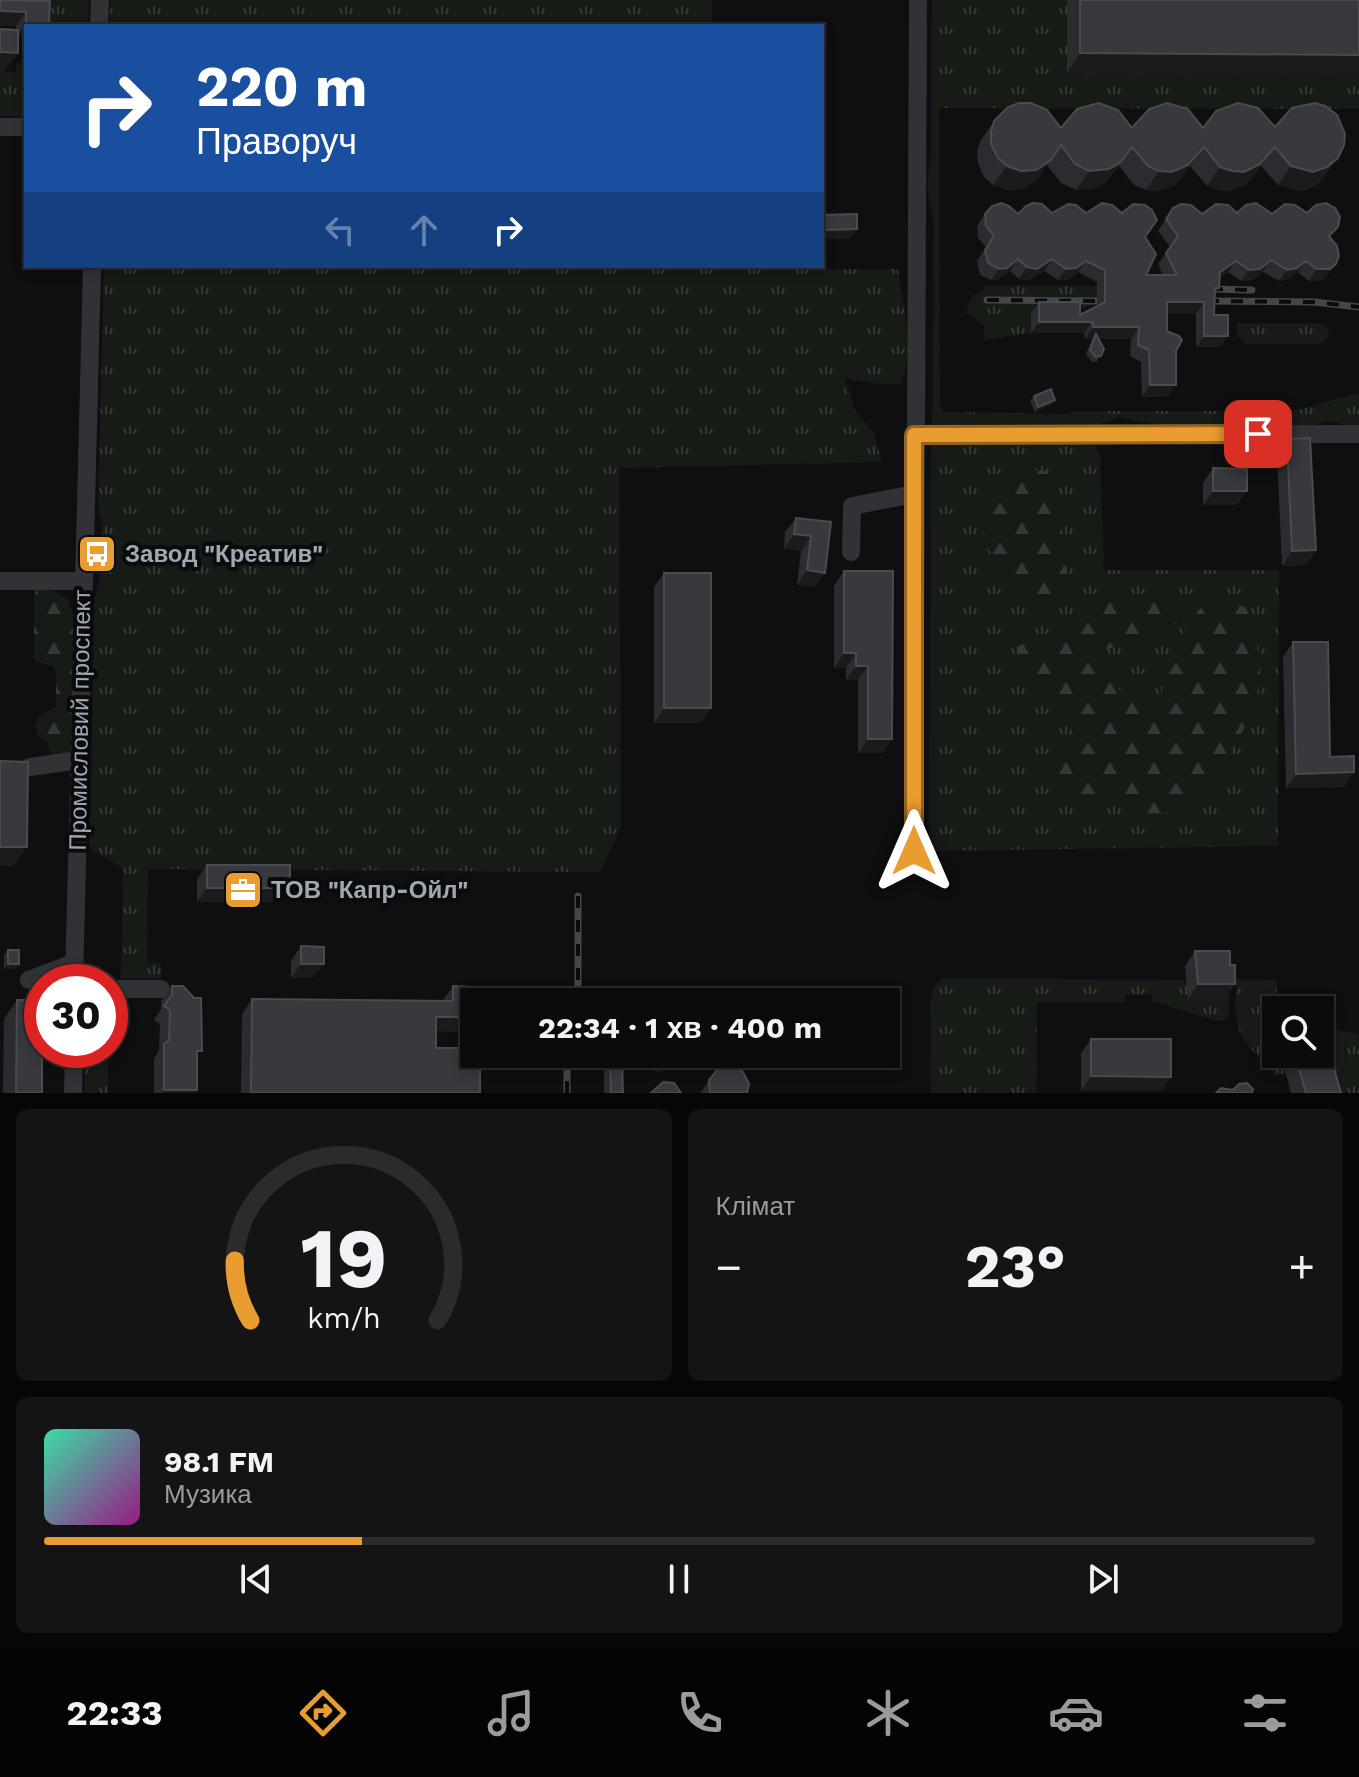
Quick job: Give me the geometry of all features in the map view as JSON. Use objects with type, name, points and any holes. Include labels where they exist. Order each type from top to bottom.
[{"type":"street","points":[[99,24],[100,0]]},
{"type":"street","points":[[914,851],[918,0]]},
{"type":"street","points":[[0,127],[24,127]]},
{"type":"street","name":"Промисловий проспект","points":[[74,964],[92,268]]},
{"type":"street","points":[[914,435],[1359,434]]},
{"type":"street","points":[[851,552],[852,506],[914,494]]},
{"type":"street","points":[[0,581],[82,581]]},
{"type":"street","points":[[30,767],[79,760]]},
{"type":"street","points":[[128,989],[161,989]]},
{"type":"street","points":[[73,1093],[74,1068]]},
{"type":"green space","points":[[49,0],[89,0],[88,24],[48,24]]},
{"type":"green space","points":[[110,0],[712,0],[712,24],[110,24]]},
{"type":"green space","points":[[932,0],[1067,0],[1067,73],[1359,74],[1359,109],[939,108],[940,404],[943,412],[1294,411],[1359,393],[1359,427],[1332,421],[1313,427],[1179,427],[1118,418],[1097,425],[932,426],[934,226],[927,185],[931,156]]},
{"type":"green space","points":[[16,63],[24,63],[24,117],[0,116],[0,72],[16,72]]},
{"type":"green space","points":[[104,268],[898,269],[906,326],[907,355],[902,383],[845,379],[855,410],[874,433],[882,462],[619,468],[621,827],[600,872],[148,869],[147,962],[161,963],[161,979],[128,979],[128,964],[121,964],[123,868],[89,848],[94,604],[103,562],[98,504]]},
{"type":"green space","points":[[988,285],[1097,286],[1101,301],[1072,313],[1032,313],[1031,333],[984,340],[984,325],[966,313],[972,297]]},
{"type":"green space","points":[[1237,323],[1320,323],[1327,327],[1329,335],[1320,344],[1246,344],[1237,336]]},
{"type":"green space","points":[[931,442],[1094,444],[1100,454],[1104,570],[1279,570],[1278,846],[929,851]]},
{"type":"green space","points":[[1033,470],[1047,471],[1059,490],[1067,584],[1048,603],[1023,584],[986,547],[981,514]]},
{"type":"green space","points":[[47,587],[68,599],[75,620],[72,766],[53,758],[35,726],[39,716],[56,707],[54,667],[34,660],[34,597],[36,589]]},
{"type":"green space","points":[[1100,592],[1173,598],[1177,623],[1137,646],[1088,650],[1109,682],[1137,703],[1161,695],[1178,641],[1192,618],[1212,596],[1247,608],[1260,663],[1260,682],[1255,702],[1237,742],[1188,812],[1130,814],[1113,792],[1088,805],[1054,799],[1057,767],[1072,738],[1069,705],[1040,702],[1019,671],[1019,645],[1054,634],[1070,616]]},
{"type":"green space","points":[[942,978],[1188,980],[1189,999],[1224,998],[1229,979],[1229,1014],[1224,1021],[1217,1021],[1152,1001],[1151,995],[1125,995],[1125,1002],[1037,1002],[1036,1093],[931,1093],[930,1000]]},
{"type":"green space","points":[[1236,979],[1277,980],[1277,996],[1262,996],[1262,1060],[1239,1031]]},
{"type":"green space","points":[[1334,1030],[1359,1034],[1359,1093],[1326,1093],[1322,1068],[1334,1068]]},
{"type":"green space","points":[[84,1068],[108,1068],[108,1093],[84,1093]]},
{"type":"green space","points":[[1269,1068],[1285,1068],[1286,1073],[1274,1076]]},
{"type":"building","points":[[0,0],[50,1],[49,23],[26,23],[26,12],[0,11]]},
{"type":"building","points":[[1080,0],[1359,0],[1359,55],[1080,53]]},
{"type":"building","points":[[0,29],[18,30],[18,53],[0,52]]},
{"type":"building","points":[[1031,103],[1047,110],[1061,128],[1077,109],[1099,103],[1118,110],[1132,128],[1149,109],[1167,103],[1188,109],[1203,128],[1216,111],[1238,103],[1258,108],[1275,127],[1292,108],[1315,103],[1337,115],[1345,134],[1344,145],[1338,158],[1327,167],[1313,172],[1291,166],[1275,147],[1260,164],[1244,172],[1220,167],[1204,147],[1188,165],[1172,172],[1148,166],[1132,147],[1121,162],[1109,169],[1089,171],[1075,164],[1061,145],[1051,160],[1036,170],[1021,171],[1007,166],[998,158],[991,144],[994,121],[1008,107]]},
{"type":"building","points":[[1001,203],[1018,214],[1033,203],[1042,204],[1052,213],[1068,204],[1076,205],[1086,213],[1102,203],[1112,205],[1122,213],[1133,204],[1145,205],[1157,220],[1145,237],[1156,254],[1146,275],[1177,275],[1166,253],[1178,236],[1166,219],[1173,208],[1181,204],[1191,205],[1202,214],[1216,204],[1228,205],[1237,213],[1246,205],[1256,203],[1272,214],[1285,204],[1295,205],[1307,213],[1316,205],[1326,203],[1335,208],[1340,217],[1338,227],[1329,236],[1337,246],[1339,256],[1330,269],[1317,269],[1306,261],[1297,268],[1287,270],[1271,260],[1260,269],[1249,270],[1236,261],[1220,272],[1219,288],[1215,288],[1214,315],[1228,315],[1228,336],[1204,336],[1204,302],[1167,302],[1167,331],[1182,340],[1176,351],[1176,385],[1150,385],[1149,350],[1138,345],[1139,327],[1093,327],[1092,322],[1039,322],[1039,302],[1080,302],[1080,315],[1105,302],[1105,270],[1086,261],[1076,268],[1066,269],[1052,259],[1037,269],[1027,267],[1018,259],[1007,268],[999,269],[988,263],[985,250],[994,236],[986,226],[985,214],[992,206]]},
{"type":"building","points":[[857,214],[857,229],[824,230],[824,215]]},
{"type":"building","points":[[1096,334],[1104,349],[1101,356],[1096,357],[1090,350]]},
{"type":"building","points":[[1051,389],[1055,400],[1038,407],[1034,396]]},
{"type":"building","points":[[1310,438],[1316,550],[1292,551],[1287,439]]},
{"type":"building","points":[[1213,468],[1247,469],[1247,491],[1213,491]]},
{"type":"building","points":[[796,518],[831,522],[825,573],[807,570],[811,536],[794,534]]},
{"type":"building","points":[[844,571],[893,571],[892,739],[868,739],[868,666],[856,666],[856,653],[844,653]]},
{"type":"building","points":[[664,573],[711,573],[711,708],[664,708]]},
{"type":"building","points":[[1293,642],[1328,642],[1330,757],[1354,756],[1354,772],[1296,774]]},
{"type":"building","points":[[0,761],[28,762],[27,847],[0,847]]},
{"type":"building","points":[[207,865],[290,865],[290,888],[207,888]]},
{"type":"building","points":[[301,946],[324,947],[324,964],[301,964]]},
{"type":"building","points":[[8,950],[19,950],[19,964],[8,964]]},
{"type":"building","points":[[1195,951],[1230,951],[1230,965],[1235,965],[1235,984],[1198,984]]},
{"type":"building","points":[[172,986],[183,986],[194,998],[201,998],[202,1051],[197,1051],[197,1090],[164,1090],[164,1044],[169,1040],[170,1010],[164,1006],[172,995]]},
{"type":"building","points":[[453,986],[472,987],[460,988],[460,1017],[436,1017],[436,1048],[460,1048],[460,1068],[480,1068],[480,1093],[251,1093],[252,999],[453,1001]]},
{"type":"building","points":[[17,1000],[24,1000],[24,1068],[42,1068],[42,1093],[16,1093]]},
{"type":"building","points":[[1091,1039],[1171,1039],[1171,1077],[1091,1076]]},
{"type":"building","points":[[610,1068],[622,1068],[623,1093],[611,1093]]},
{"type":"building","points":[[735,1068],[743,1072],[749,1084],[747,1093],[710,1093],[709,1080],[717,1070]]},
{"type":"building","points":[[1299,1068],[1334,1068],[1341,1093],[1306,1093]]},
{"type":"building","points":[[663,1082],[674,1083],[681,1093],[651,1093]]},
{"type":"building","points":[[1247,1083],[1253,1089],[1252,1093],[1216,1093],[1221,1088],[1233,1090],[1239,1084]]},
{"type":"railway","points":[[1211,289],[1252,290]]},
{"type":"railway","points":[[987,300],[1101,301]]},
{"type":"railway","points":[[1207,301],[1314,302],[1359,307]]},
{"type":"railway","points":[[578,896],[578,988]]},
{"type":"railway","points":[[567,1068],[567,1093]]},
{"type":"place","name":"Завод \"Креатив\"","points":[[97,554]]},
{"type":"place","name":"ТОВ \"Капр-Ойл\"","points":[[243,890]]},
{"type":"route","points":[[914,851],[914,435],[1258,434]]}]
